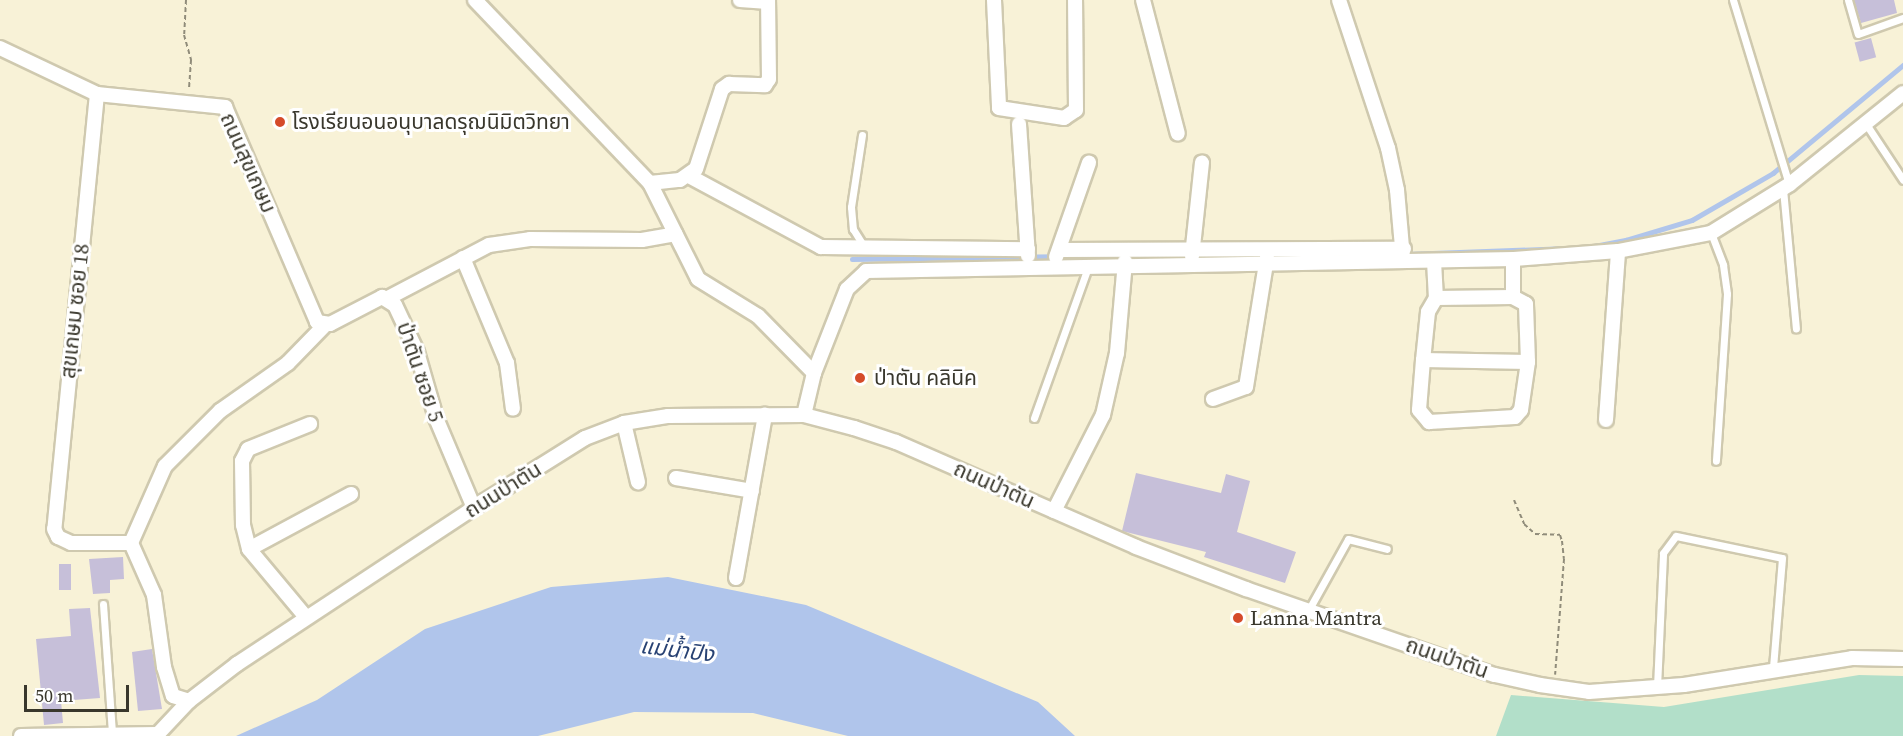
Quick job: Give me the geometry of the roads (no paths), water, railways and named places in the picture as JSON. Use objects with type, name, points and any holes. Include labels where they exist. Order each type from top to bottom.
[{"type":"street","points":[[475,0],[490,5],[568,102],[650,183],[698,279],[758,316],[814,373]]},
{"type":"street","points":[[650,183],[689,176],[696,169],[722,89],[729,84],[765,84],[769,79],[768,1],[740,0]]},
{"type":"street","points":[[994,0],[999,108],[1064,118],[1076,110],[1075,0]]},
{"type":"street","points":[[1143,0],[1178,134]]},
{"type":"street","points":[[1339,0],[1388,148],[1403,256]]},
{"type":"street","name":"ถนนสุขเกษม","points":[[0,49],[97,94],[188,104],[222,105],[228,110],[313,317],[328,324]]},
{"type":"street","points":[[1059,250],[1267,249],[1403,256],[1434,261],[1618,251],[1711,233],[1786,187],[1903,93]]},
{"type":"street","name":"สุขเกษม ซอย 18","points":[[97,94],[54,529],[58,537],[71,543],[131,543]]},
{"type":"street","points":[[1019,124],[1028,268]]},
{"type":"street","points":[[1052,268],[1089,163]]},
{"type":"street","points":[[1190,264],[1202,163]]},
{"type":"street","points":[[689,176],[821,248],[1028,249]]},
{"type":"street","points":[[388,298],[489,245],[530,239],[642,240],[675,234]]},
{"type":"street","points":[[865,249],[866,271]]},
{"type":"street","points":[[1213,399],[1246,387],[1267,265],[1267,249]]},
{"type":"street","points":[[967,250],[968,269]]},
{"type":"street","points":[[1054,511],[1103,415],[1117,353],[1123,267],[1129,250]]},
{"type":"street","points":[[1606,420],[1618,251]]},
{"type":"street","points":[[804,415],[814,373],[847,289],[866,271],[1190,264],[1267,265],[1403,256]]},
{"type":"street","points":[[463,258],[507,363],[513,409]]},
{"type":"street","points":[[1434,261],[1436,298],[1428,312],[1419,410],[1429,422],[1515,417],[1521,410],[1528,362],[1526,304],[1513,297],[1436,298]]},
{"type":"street","points":[[1513,297],[1514,266]]},
{"type":"street","name":"ป่าตัน ซอย 5","points":[[131,543],[165,466],[220,411],[288,363],[328,324],[382,297],[388,298],[402,318],[417,352],[436,418],[474,508]]},
{"type":"street","points":[[1423,360],[1528,362]]},
{"type":"street","points":[[736,578],[765,415]]},
{"type":"street","name":"ถนนป่าตัน","points":[[157,735],[189,701],[305,616],[585,438],[624,423],[668,416],[804,415],[896,442],[1136,547],[1308,611],[1495,675],[1554,687],[1589,692],[1657,687],[1852,658],[1903,659]]},
{"type":"street","points":[[624,423],[638,482]]},
{"type":"street","points":[[305,616],[249,549],[243,525],[242,461],[248,449],[310,424]]},
{"type":"street","points":[[676,478],[752,491]]},
{"type":"street","points":[[249,549],[351,494]]},
{"type":"street","points":[[131,543],[154,596],[164,667],[173,696],[189,701]]},
{"type":"street","points":[[21,736],[157,735]]},
{"type":"lane","points":[[1733,0],[1784,167],[1796,328]]},
{"type":"lane","points":[[1848,0],[1858,33],[1903,18]]},
{"type":"lane","points":[[1866,124],[1903,180]]},
{"type":"lane","points":[[862,135],[851,207],[853,229],[865,249]]},
{"type":"lane","points":[[1711,233],[1723,265],[1727,294],[1716,461]]},
{"type":"lane","points":[[1034,418],[1088,267]]},
{"type":"lane","points":[[1657,687],[1663,553],[1676,536],[1782,558],[1773,668]]},
{"type":"lane","points":[[1308,611],[1348,539],[1387,549]]},
{"type":"lane","points":[[102,604],[112,734]]},
{"type":"water","name":"แม่น้ำปิง","points":[[668,577],[806,605],[1038,702],[1075,736],[848,736],[753,713],[634,712],[538,736],[236,736],[317,700],[425,629],[551,587]]},
{"type":"waterway","points":[[1589,247],[1626,240],[1692,220],[1773,173],[1903,65]]},
{"type":"waterway","points":[[1406,254],[1568,248]]},
{"type":"waterway","points":[[852,259],[1056,256]]},
{"type":"place","name":"โรงเรียนอนอนุบาลดรุฌนิมิตวิทยา","points":[[280,122]]},
{"type":"place","name":"ป่าตัน คลินิค","points":[[860,378]]},
{"type":"place","name":"Lanna Mantra","points":[[1238,618]]}]
